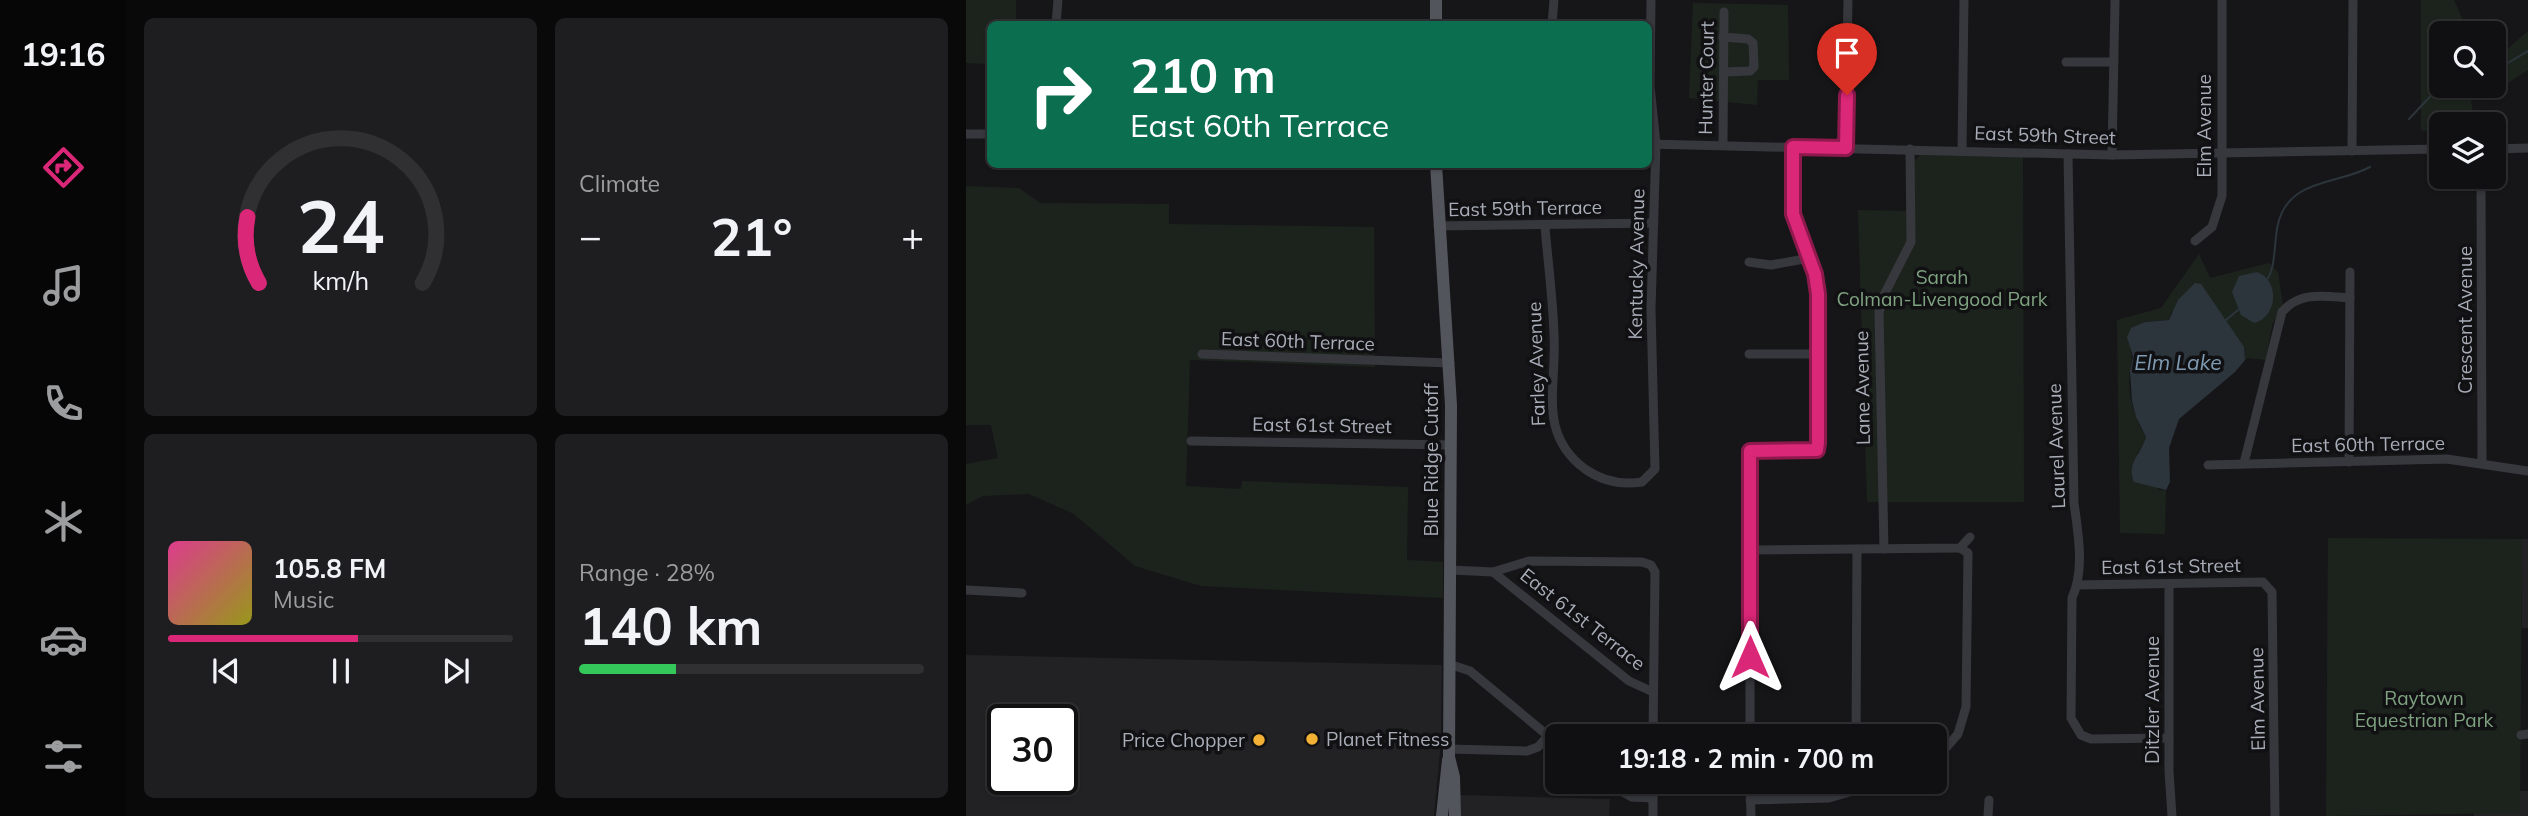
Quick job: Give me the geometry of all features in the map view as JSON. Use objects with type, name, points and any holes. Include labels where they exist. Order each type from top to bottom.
[{"type":"main road","points":[[1436,0],[1436,21]]},
{"type":"main road","name":"Blue Ridge Cutoff","points":[[1436,168],[1438,226],[1450,363],[1451,445],[1449,753],[1442,816]]},
{"type":"main road","name":"Blue Ridge Cutoff","points":[[1449,753],[1454,777],[1455,816]]},
{"type":"street","points":[[1056,21],[1058,0]]},
{"type":"street","points":[[1552,21],[1555,0]]},
{"type":"street","name":"Kentucky Avenue","points":[[1651,0],[1651,21]]},
{"type":"street","points":[[1846,148],[1848,0]]},
{"type":"street","points":[[1962,150],[1964,0]]},
{"type":"street","points":[[2112,155],[2115,0]]},
{"type":"street","name":"Elm Avenue","points":[[2195,241],[2212,227],[2219,211],[2222,0]]},
{"type":"street","points":[[2352,151],[2353,0]]},
{"type":"street","name":"Hunter Court","points":[[1723,145],[1724,12]]},
{"type":"street","points":[[1723,37],[1748,39],[1753,43],[1754,67],[1750,71],[1724,72]]},
{"type":"street","points":[[2066,62],[2114,62]]},
{"type":"street","points":[[966,134],[987,134]]},
{"type":"street","name":"Kentucky Avenue","points":[[1644,482],[1655,469],[1651,309],[1654,223],[1652,144]]},
{"type":"street","name":"East 59th Street","points":[[1652,144],[2112,155],[2429,149]]},
{"type":"street","points":[[1750,724],[1750,451],[1817,450],[1818,294],[1810,258],[1793,214],[1793,147]]},
{"type":"street","points":[[2506,149],[2528,148]]},
{"type":"street","name":"Lane Avenue","points":[[1884,549],[1879,312],[1883,297],[1911,242],[1910,149]]},
{"type":"street","name":"Laurel Avenue","points":[[2068,154],[2077,585],[2072,598],[2071,718],[2079,734],[2091,739],[2169,738]]},
{"type":"street","name":"Crescent Avenue","points":[[2481,189],[2482,463]]},
{"type":"street","name":"East 59th Terrace","points":[[1438,226],[1545,227],[1654,223]]},
{"type":"street","name":"Farley Avenue","points":[[1545,227],[1554,336],[1553,410],[1557,437],[1569,457],[1591,473],[1612,482],[1644,482]]},
{"type":"street","points":[[1749,262],[1771,265],[1810,258]]},
{"type":"street","points":[[2349,462],[2350,272]]},
{"type":"street","points":[[2244,463],[2282,312],[2290,303],[2302,297],[2350,298]]},
{"type":"street","name":"East 60th Terrace","points":[[1202,354],[1450,363]]},
{"type":"street","points":[[1749,354],[1818,354]]},
{"type":"street","name":"East 61st Street","points":[[1191,441],[1451,445]]},
{"type":"street","name":"East 60th Terrace","points":[[2208,466],[2447,459],[2528,471]]},
{"type":"street","points":[[1960,548],[1970,537]]},
{"type":"street","points":[[1750,550],[1960,548],[1968,553],[1968,681],[1964,719],[1955,738],[1947,747]]},
{"type":"street","points":[[1856,724],[1857,549]]},
{"type":"street","points":[[1451,570],[1493,572],[1529,561],[1642,562],[1651,565],[1655,572],[1653,724]]},
{"type":"street","name":"East 61st Terrace","points":[[1493,572],[1629,681],[1653,692]]},
{"type":"street","name":"Ditzler Avenue","points":[[2169,584],[2172,816]]},
{"type":"street","name":"Elm Avenue","points":[[2265,584],[2272,592],[2275,816]]},
{"type":"street","name":"East 61st Street","points":[[2077,585],[2265,584]]},
{"type":"street","points":[[966,590],[1021,593]]},
{"type":"street","points":[[1449,664],[1470,671],[1545,734]]},
{"type":"street","points":[[1449,753],[1527,751],[1538,747],[1545,739]]},
{"type":"street","points":[[1627,794],[1653,798]]},
{"type":"street","points":[[1653,794],[1653,816]]},
{"type":"street","points":[[1750,794],[1751,816]]},
{"type":"street","points":[[1750,800],[1804,801],[1830,794]]},
{"type":"street","points":[[1988,816],[1989,800]]},
{"type":"shaded area","points":[[2522,539],[2528,539],[2528,628],[2522,628]]},
{"type":"shaded area","points":[[966,655],[1442,665],[1441,742],[1434,816],[966,816]]},
{"type":"shaded area","points":[[2520,791],[2528,791],[2528,816],[2474,816],[2474,813],[2520,813]]},
{"type":"shaded area","points":[[1460,795],[1610,799],[1609,816],[1460,816]]},
{"type":"green space","points":[[966,0],[1016,0],[1016,21],[987,21],[987,64],[966,63]]},
{"type":"green space","points":[[2421,0],[2454,0],[2463,21],[2429,21],[2429,98],[2472,98],[2473,112],[2429,112],[2429,132],[2421,130]]},
{"type":"green space","points":[[1693,3],[1788,5],[1789,80],[1758,80],[1757,105],[1689,98]]},
{"type":"green space","points":[[2528,31],[2528,70],[2506,83],[2506,50]]},
{"type":"green space","name":"Sarah Colman-Livengood Park","points":[[1920,155],[2023,157],[2024,502],[1867,502],[1858,210],[1907,211],[1914,161]]},
{"type":"green space","points":[[966,186],[1019,188],[1040,203],[1169,204],[1169,224],[1374,227],[1375,367],[1190,360],[1186,486],[1241,489],[1242,481],[1408,487],[1407,560],[1443,562],[1443,598],[1201,586],[1135,566],[1074,514],[1029,494],[983,496],[966,505],[966,464],[998,458],[991,425],[966,425]]},
{"type":"green space","points":[[2199,254],[2210,278],[2269,263],[2278,272],[2283,305],[2272,325],[2266,360],[2245,360],[2244,347],[2172,311],[2169,320],[2144,322],[2130,349],[2132,360],[2129,388],[2135,414],[2146,437],[2144,446],[2137,453],[2159,490],[2166,490],[2165,534],[2120,533],[2117,320],[2161,308]]},
{"type":"green space","name":"Raytown Equestrian Park","points":[[2328,538],[2522,539],[2520,813],[2326,816]]},
{"type":"water","points":[[2257,272],[2270,282],[2273,298],[2268,314],[2254,323],[2241,315],[2232,292],[2239,276]]},
{"type":"water","name":"Elm Lake","points":[[2195,283],[2201,284],[2244,347],[2245,360],[2235,372],[2179,419],[2169,448],[2170,482],[2166,490],[2134,482],[2132,475],[2133,463],[2146,437],[2132,401],[2130,371],[2133,357],[2127,337],[2131,328],[2145,322],[2169,320],[2178,300]]},
{"type":"waterway","points":[[2506,64],[2528,51]]},
{"type":"waterway","points":[[2409,119],[2429,98]]},
{"type":"waterway","points":[[2268,278],[2278,224],[2292,198],[2303,190],[2370,167]]},
{"type":"waterway","points":[[2226,320],[2238,310]]},
{"type":"place","name":"Planet Fitness","points":[[1312,739]]},
{"type":"place","name":"Price Chopper","points":[[1259,740]]},
{"type":"route","points":[[1750,657],[1750,451],[1817,450],[1818,443],[1818,294],[1815,274],[1793,214],[1793,147],[1846,148],[1847,95]]}]
